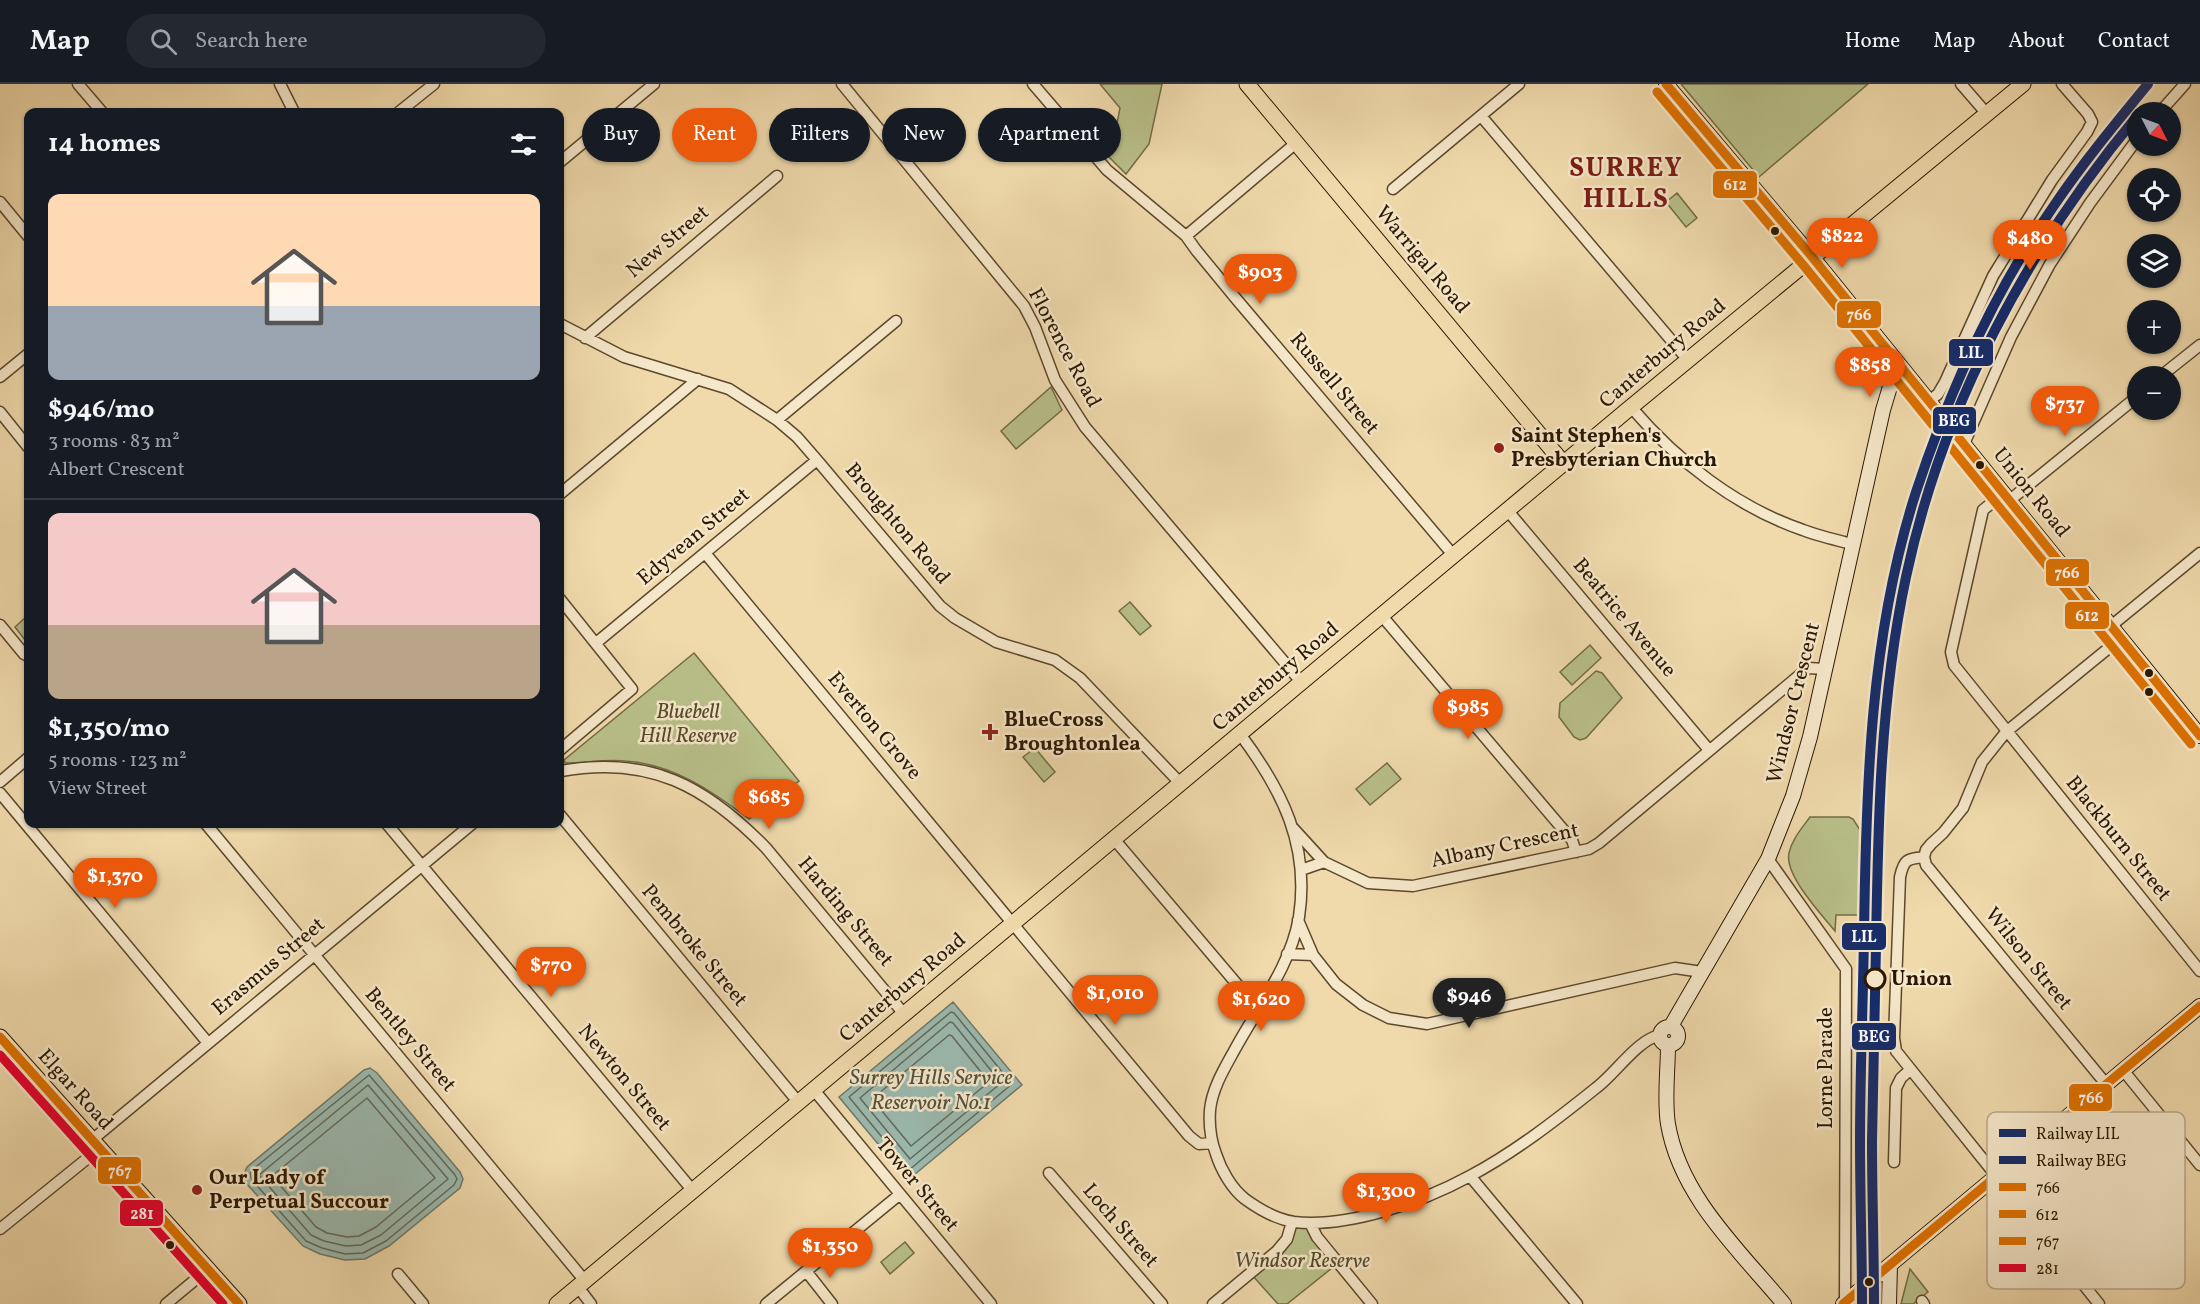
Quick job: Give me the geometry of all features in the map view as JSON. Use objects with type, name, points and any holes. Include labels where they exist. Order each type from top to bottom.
[{"type":"main road","name":"Warrigal Road","points":[[1247,84],[1564,464]]},
{"type":"main road","name":"Canterbury Road","points":[[557,1304],[1631,407],[2023,84]]},
{"type":"main road","name":"Elgar Road","points":[[3,1046],[96,1144],[239,1304]]},
{"type":"street","points":[[78,84],[99,108]]},
{"type":"street","points":[[280,84],[292,108]]},
{"type":"street","points":[[404,108],[434,84]]},
{"type":"street","points":[[564,159],[654,84]]},
{"type":"street","name":"Florence Road","points":[[842,84],[1024,306],[1035,327],[1055,380],[1085,427],[1302,683]]},
{"type":"street","name":"Russell Street","points":[[1033,84],[1107,170],[1186,236],[1454,556]]},
{"type":"street","points":[[1393,189],[1520,84]]},
{"type":"street","name":"Union Road","points":[[1666,84],[1813,258],[2200,735]]},
{"type":"street","points":[[1961,84],[1987,114]]},
{"type":"street","points":[[1929,401],[1945,382],[1994,276],[2052,180],[2087,132],[2091,122],[2088,114],[2062,84]]},
{"type":"street","points":[[2169,102],[2185,84]]},
{"type":"street","points":[[1481,116],[1688,360]]},
{"type":"street","points":[[1186,236],[1296,142]]},
{"type":"street","points":[[1964,444],[2011,337],[2050,264],[2090,203],[2127,153]]},
{"type":"street","name":"New Street","points":[[585,338],[777,176]]},
{"type":"street","points":[[0,202],[24,231]]},
{"type":"street","points":[[777,420],[896,321]]},
{"type":"street","name":"Broughton Road","points":[[564,326],[624,357],[729,389],[777,420],[797,437],[940,606],[962,623],[996,642],[1055,660],[1080,678],[1181,784]]},
{"type":"street","points":[[2174,366],[2200,345]]},
{"type":"street","points":[[0,377],[24,357]]},
{"type":"street","name":"Windsor Crescent","points":[[1298,920],[1275,982],[1220,1076],[1210,1110],[1212,1143],[1220,1167],[1240,1195],[1263,1212],[1292,1222],[1332,1221],[1370,1214],[1421,1198],[1470,1176],[1542,1131],[1603,1083],[1649,1038],[1666,1036],[1768,859],[1793,796],[1810,737],[1882,410],[1892,380],[1904,370]]},
{"type":"street","points":[[564,491],[698,379]]},
{"type":"street","name":"Blackburn Street","points":[[2127,404],[2007,497],[1983,510],[1951,652],[1952,660],[1957,671],[2200,971]]},
{"type":"street","points":[[1631,407],[1671,451],[1722,489],[1762,513],[1792,526],[1852,544]]},
{"type":"street","points":[[0,412],[24,442]]},
{"type":"street","name":"Edyvean Street","points":[[596,643],[817,460]]},
{"type":"street","name":"Beatrice Avenue","points":[[1508,511],[1709,750]]},
{"type":"street","name":"Everton Grove","points":[[705,553],[1189,1136],[1199,1144],[1212,1143]]},
{"type":"street","points":[[2111,626],[2200,553]]},
{"type":"street","points":[[564,604],[632,689],[564,747]]},
{"type":"street","points":[[1382,616],[1572,840],[1576,852]]},
{"type":"street","points":[[0,625],[24,654]]},
{"type":"street","points":[[1987,1166],[1896,1051],[1894,1038],[1900,877],[1904,864],[1909,859],[1924,857],[1926,850],[1963,808],[1982,762],[2006,732],[2121,638]]},
{"type":"street","name":"Albany Crescent","points":[[1293,828],[1324,862],[1368,883],[1413,886],[1576,852],[1599,843],[1808,668],[1825,669]]},
{"type":"street","points":[[1240,734],[1265,767],[1284,802],[1293,828],[1300,870],[1298,920],[1313,955],[1336,984],[1363,1005],[1389,1018],[1427,1024],[1675,968],[1701,972]]},
{"type":"street","points":[[0,782],[24,761]]},
{"type":"street","name":"Harding Street","points":[[564,769],[623,766],[653,772],[688,786],[718,803],[766,848],[904,1014]]},
{"type":"street","points":[[0,793],[24,822]]},
{"type":"street","name":"Pembroke Street","points":[[564,820],[799,1102]]},
{"type":"street","points":[[29,828],[208,1043]]},
{"type":"street","name":"Bentley Street","points":[[209,828],[581,1284],[591,1304]]},
{"type":"street","name":"Newton Street","points":[[390,828],[693,1191]]},
{"type":"street","name":"Erasmus Street","points":[[0,1228],[208,1043],[467,828]]},
{"type":"street","points":[[1114,840],[1258,1010]]},
{"type":"street","name":"Wilson Street","points":[[1924,857],[1926,865],[2106,1084]]},
{"type":"street","name":"Lorne Parade","points":[[1768,859],[1846,969],[1847,1301]]},
{"type":"street","points":[[1300,870],[1324,862]]},
{"type":"street","points":[[1287,954],[1313,955]]},
{"type":"street","points":[[2072,1112],[2200,1006]]},
{"type":"street","points":[[1666,1036],[1668,1123],[1678,1161],[1694,1193],[1714,1221],[1784,1304]]},
{"type":"street","points":[[1894,1162],[1896,1088],[1898,1082],[1910,1070]]},
{"type":"street","points":[[2123,1070],[2157,1112]]},
{"type":"street","name":"Tower Street","points":[[814,1090],[991,1304]]},
{"type":"street","points":[[2185,1146],[2200,1165]]},
{"type":"street","name":"Loch Street","points":[[1049,1173],[1162,1304]]},
{"type":"street","points":[[1470,1176],[1577,1304]]},
{"type":"street","points":[[1847,1301],[1987,1183]]},
{"type":"street","points":[[766,1304],[899,1195]]},
{"type":"street","points":[[1214,1304],[1277,1251],[1287,1239],[1292,1222]]},
{"type":"street","points":[[1311,1223],[1317,1237],[1372,1304]]},
{"type":"street","points":[[1889,1304],[1890,1265]]},
{"type":"street","points":[[166,1304],[207,1270]]},
{"type":"street","points":[[806,1271],[832,1304]]},
{"type":"street","points":[[398,1274],[423,1304]]},
{"type":"street","points":[[2087,1289],[2099,1304]]},
{"type":"green space","points":[[1100,84],[1162,84],[1149,144],[1126,174],[1114,162],[1121,162],[1120,108]]},
{"type":"green space","points":[[1681,84],[1868,84],[1759,177]]},
{"type":"green space","points":[[1677,193],[1697,218],[1686,227],[1666,202]]},
{"type":"green space","points":[[1051,387],[1062,410],[1016,449],[1001,431]]},
{"type":"green space","points":[[1130,602],[1151,626],[1140,635],[1119,611]]},
{"type":"green space","points":[[24,619],[24,639],[15,627]]},
{"type":"green space","points":[[1590,645],[1601,658],[1572,685],[1560,672]]},
{"type":"green space","name":"Bluebell Hill Reserve","points":[[694,653],[799,781],[749,819],[706,789],[659,767],[625,761],[565,763],[564,760]]},
{"type":"green space","points":[[1596,671],[1602,673],[1622,698],[1586,738],[1580,740],[1574,737],[1559,717],[1560,703]]},
{"type":"green space","points":[[1035,748],[1055,772],[1044,782],[1023,757]]},
{"type":"green space","points":[[1387,763],[1401,779],[1370,805],[1356,789]]},
{"type":"green space","points":[[1810,817],[1849,817],[1860,830],[1858,915],[1836,915],[1835,931],[1805,894],[1789,862],[1792,843]]},
{"type":"green space","name":"Windsor Reserve","points":[[1293,1223],[1309,1225],[1337,1264],[1287,1304],[1278,1304],[1252,1275]]},
{"type":"green space","points":[[905,1242],[914,1253],[890,1274],[881,1262]]},
{"type":"green space","points":[[1910,1269],[1928,1292],[1913,1304],[1901,1304]]},
{"type":"water","name":"Surrey Hills Service Reservoir No.1","points":[[953,1002],[1022,1085],[908,1180],[839,1097]]},
{"type":"water","points":[[370,1068],[377,1073],[460,1172],[463,1179],[460,1188],[389,1246],[365,1259],[345,1260],[320,1254],[303,1246],[245,1182],[244,1174],[247,1167],[364,1070]]},
{"type":"rail line","name":"LIL","points":[[1862,1304],[1860,1116],[1866,823],[1880,656],[1901,546],[1916,492],[1943,418],[1992,309],[2031,240],[2064,191],[2148,84]]},
{"type":"rail line","name":"BEG","points":[[1874,1304],[1872,1141],[1882,761],[1891,669],[1906,577],[1922,514],[1942,452],[1966,391],[1994,332],[2025,275],[2060,219],[2127,129]]},
{"type":"transit line","name":"766","points":[[1666,84],[1813,258],[2200,736]]},
{"type":"transit line","name":"612","points":[[1657,92],[1804,266],[2191,744]]},
{"type":"transit line","name":"766","points":[[2073,1112],[2200,1006]]},
{"type":"transit line","name":"767","points":[[0,1037],[239,1304]]},
{"type":"transit line","name":"281","points":[[0,1055],[223,1304]]},
{"type":"transit line","name":"766","points":[[1843,1304],[1987,1184]]},
{"type":"place","name":"Saint Stephen's Presbyterian Church","points":[[1499,448]]},
{"type":"place","name":"BlueCross Broughtonlea","points":[[990,732]]},
{"type":"place","name":"Union","points":[[1875,979]]},
{"type":"place","name":"Our Lady of Perpetual Succour","points":[[197,1190]]},
{"type":"district","name":"SURREY HILLS","points":[[1626,184]]}]
